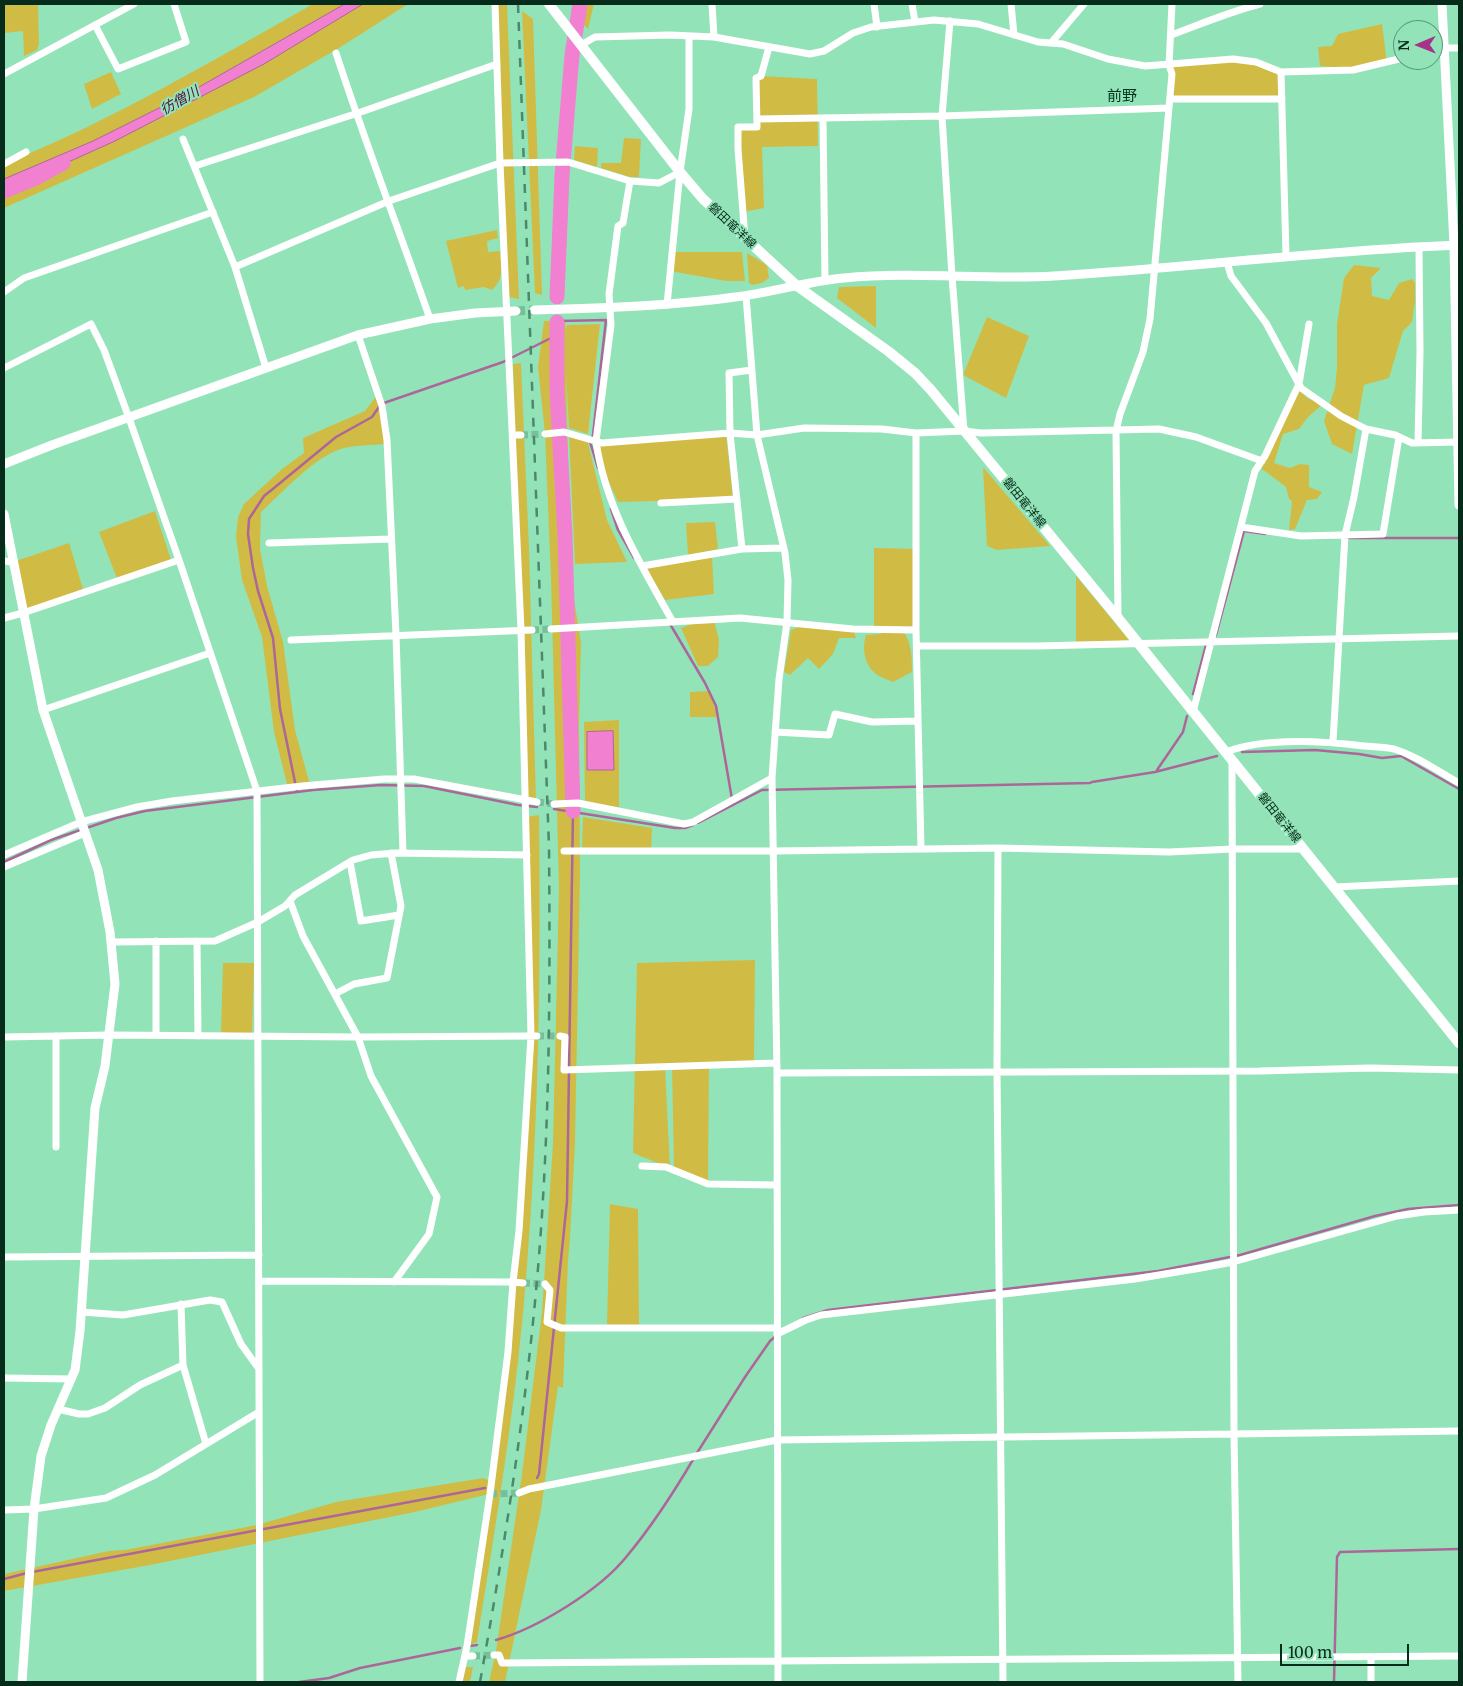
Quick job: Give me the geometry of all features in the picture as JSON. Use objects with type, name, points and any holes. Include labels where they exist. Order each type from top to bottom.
[{"type":"main road","name":"磐田竜洋線","points":[[549,4],[703,199],[797,286],[888,350],[915,372],[1118,618],[1459,1043]]},
{"type":"street","points":[[4,74],[134,4]]},
{"type":"street","points":[[95,25],[118,69],[186,42],[174,4]]},
{"type":"street","points":[[459,1682],[465,1656],[490,1494],[508,1352],[534,1036],[527,855],[517,435],[512,311],[500,163],[495,4]]},
{"type":"street","points":[[712,4],[714,37]]},
{"type":"street","points":[[874,4],[877,27]]},
{"type":"street","points":[[912,4],[915,22]]},
{"type":"street","points":[[1011,4],[1014,35]]},
{"type":"street","points":[[1051,43],[1084,4]]},
{"type":"street","points":[[1118,618],[1116,431],[1120,414],[1144,352],[1150,320],[1172,74],[1170,65],[1172,4]]},
{"type":"street","points":[[1171,34],[1213,20],[1232,11],[1260,4]]},
{"type":"street","points":[[1442,4],[1456,245],[1459,505]]},
{"type":"street","points":[[581,45],[595,37],[670,34],[714,37],[810,54],[824,51],[853,33],[877,27],[934,20],[978,24],[1038,42],[1063,44],[1122,62],[1144,66],[1233,59],[1256,62],[1281,72],[1353,70],[1393,60]]},
{"type":"street","points":[[950,22],[942,116],[964,431]]},
{"type":"street","points":[[667,305],[680,172],[689,109],[689,36]]},
{"type":"street","points":[[744,238],[738,127],[757,127],[756,78],[761,76],[769,47]]},
{"type":"street","points":[[1444,47],[1459,48]]},
{"type":"street","points":[[336,53],[430,319]]},
{"type":"street","points":[[195,166],[497,64]]},
{"type":"street","points":[[1281,72],[1286,256]]},
{"type":"street","points":[[1170,99],[1282,99]]},
{"type":"street","points":[[757,119],[942,116],[1169,108]]},
{"type":"street","points":[[823,118],[825,281]]},
{"type":"street","points":[[183,139],[235,267],[266,368]]},
{"type":"street","points":[[4,164],[26,152]]},
{"type":"street","points":[[235,267],[389,201],[500,163],[568,162],[630,181],[659,183],[680,172]]},
{"type":"street","points":[[630,181],[623,223],[618,226],[609,294],[611,325],[596,441],[598,458],[620,524],[673,622]]},
{"type":"street","points":[[4,292],[24,278],[213,212]]},
{"type":"street","points":[[534,310],[667,305],[746,296],[843,278],[952,276],[1031,278],[1155,269],[1286,256],[1456,245]]},
{"type":"street","points":[[1418,443],[1419,248]]},
{"type":"street","points":[[1227,262],[1231,276],[1266,323],[1301,388],[1341,416],[1366,429],[1399,436],[1412,443],[1459,442]]},
{"type":"street","points":[[746,296],[757,435],[783,548],[788,580],[787,622],[779,679],[772,778],[777,1073],[778,1682]]},
{"type":"street","points":[[4,464],[358,335],[430,319],[476,313],[512,311]]},
{"type":"street","points":[[4,368],[91,324],[104,350],[129,418],[257,791],[260,1682]]},
{"type":"street","points":[[1193,712],[1255,471],[1262,461],[1299,384],[1309,324]]},
{"type":"street","points":[[358,335],[382,406],[387,440],[403,853]]},
{"type":"street","points":[[742,549],[730,433],[728,373],[752,370]]},
{"type":"street","points":[[545,434],[564,432],[602,443],[730,433],[757,435],[804,428],[882,429],[916,433],[1159,430],[1196,437],[1262,461]]},
{"type":"street","points":[[1333,742],[1345,535],[1366,429]]},
{"type":"street","points":[[916,433],[916,630],[921,849]]},
{"type":"street","points":[[1241,527],[1301,536],[1383,534],[1399,436]]},
{"type":"street","points":[[662,503],[737,499]]},
{"type":"street","points":[[4,514],[8,562],[23,613],[43,710],[98,870],[111,942],[115,984],[106,1066],[94,1108],[81,1312],[75,1370],[51,1425],[41,1456],[34,1509],[22,1682]]},
{"type":"street","points":[[269,543],[391,540]]},
{"type":"street","points":[[642,566],[742,549],[783,548]]},
{"type":"street","points":[[4,618],[179,560]]},
{"type":"street","points":[[552,628],[740,618],[853,629],[916,630]]},
{"type":"street","points":[[291,640],[532,630]]},
{"type":"street","points":[[917,646],[1036,646],[1459,636]]},
{"type":"street","points":[[43,710],[210,653]]},
{"type":"street","points":[[775,732],[829,735],[834,714],[872,722],[918,721]]},
{"type":"street","points":[[1238,1682],[1234,1434],[1232,849],[1229,755],[1237,748],[1278,742],[1333,742],[1393,749],[1405,753],[1459,783]]},
{"type":"street","points":[[554,804],[578,803],[684,824],[693,822],[772,778]]},
{"type":"street","points":[[4,855],[80,822],[137,807],[172,801],[359,780],[414,779],[537,802]]},
{"type":"street","points":[[4,867],[85,833]]},
{"type":"street","points":[[998,848],[999,1294],[1003,1682]]},
{"type":"street","points":[[564,852],[774,852],[998,848],[1169,852],[1232,849],[1304,849]]},
{"type":"street","points":[[335,994],[354,984],[387,978],[401,906],[391,853]]},
{"type":"street","points":[[111,942],[215,941],[258,922],[290,901],[295,894],[350,862],[371,855],[403,853],[527,855]]},
{"type":"street","points":[[350,862],[361,921],[399,915]]},
{"type":"street","points":[[1335,887],[1459,881]]},
{"type":"street","points":[[290,901],[303,936],[358,1037],[371,1076],[437,1197],[429,1234],[394,1282]]},
{"type":"street","points":[[197,941],[198,1036]]},
{"type":"street","points":[[156,942],[156,1035]]},
{"type":"street","points":[[4,1037],[110,1035],[534,1036]]},
{"type":"street","points":[[56,1036],[56,1147]]},
{"type":"street","points":[[560,1036],[565,1037],[564,1070],[776,1062]]},
{"type":"street","points":[[777,1073],[1232,1071],[1370,1068],[1459,1070]]},
{"type":"street","points":[[642,1166],[666,1167],[708,1184],[777,1185]]},
{"type":"street","points":[[545,1284],[550,1290],[547,1322],[561,1328],[777,1331],[821,1315],[1135,1279],[1233,1262],[1397,1216],[1459,1210]]},
{"type":"street","points":[[4,1257],[259,1255]]},
{"type":"street","points":[[259,1282],[513,1282],[523,1284]]},
{"type":"street","points":[[81,1312],[123,1315],[210,1300],[222,1302],[241,1344],[259,1369]]},
{"type":"street","points":[[181,1304],[183,1365],[206,1444]]},
{"type":"street","points":[[58,1409],[88,1414],[105,1408],[140,1385],[183,1365]]},
{"type":"street","points":[[4,1378],[71,1379]]},
{"type":"street","points":[[4,1510],[34,1509],[106,1498],[155,1475],[259,1412]]},
{"type":"street","points":[[519,1493],[777,1440],[1459,1431]]},
{"type":"street","points":[[494,1655],[499,1655],[502,1663],[1459,1656]]},
{"type":"street","points":[[465,1656],[473,1656]]},
{"type":"street","points":[[1371,1657],[1371,1682]]},
{"type":"shaded area","points":[[4,4],[38,4],[39,43],[37,50],[24,56],[23,31],[4,33]]},
{"type":"shaded area","points":[[313,4],[408,4],[339,48],[254,97],[4,208],[4,164],[122,110]]},
{"type":"shaded area","points":[[495,4],[507,4],[519,299],[509,297]]},
{"type":"shaded area","points":[[573,4],[594,4],[588,29],[571,11]]},
{"type":"shaded area","points":[[522,11],[533,19],[542,295],[535,293]]},
{"type":"shaded area","points":[[1382,24],[1387,63],[1356,69],[1320,66],[1318,47],[1332,46],[1338,34]]},
{"type":"shaded area","points":[[1233,59],[1281,72],[1282,99],[1170,99],[1169,65]]},
{"type":"shaded area","points":[[111,72],[121,94],[92,109],[84,84]]},
{"type":"shaded area","points":[[761,76],[817,79],[818,146],[762,147],[764,208],[743,212],[738,127],[757,127],[756,78]]},
{"type":"shaded area","points":[[624,138],[641,139],[639,177],[630,177],[601,168],[601,163],[621,163]]},
{"type":"shaded area","points":[[575,146],[598,148],[597,167],[574,160]]},
{"type":"shaded area","points":[[497,230],[498,238],[487,241],[488,252],[500,251],[501,277],[496,286],[492,290],[484,287],[465,290],[464,286],[458,288],[446,241]]},
{"type":"shaded area","points":[[672,252],[742,252],[745,281],[726,281],[670,271]]},
{"type":"shaded area","points":[[747,253],[767,265],[769,278],[762,283],[752,285],[749,283]]},
{"type":"shaded area","points":[[1354,265],[1381,268],[1371,278],[1372,296],[1389,300],[1399,283],[1412,279],[1415,283],[1415,301],[1412,322],[1403,331],[1389,378],[1364,385],[1352,454],[1332,444],[1324,421],[1335,388],[1337,324],[1344,278]]},
{"type":"shaded area","points":[[876,286],[876,328],[837,298],[839,287]]},
{"type":"shaded area","points":[[987,317],[1029,336],[1006,398],[963,375]]},
{"type":"shaded area","points":[[565,320],[566,330],[567,325],[600,324],[588,434],[569,428],[566,372],[571,582],[581,642],[579,726],[580,873],[575,1144],[563,1388],[558,1386],[541,1510],[505,1682],[489,1682],[496,1651],[522,1474],[542,1312],[553,1143],[559,888],[551,578],[545,434],[538,367],[544,321]]},
{"type":"shaded area","points":[[521,363],[529,548],[536,802],[526,800],[513,364]]},
{"type":"shaded area","points":[[1297,388],[1307,398],[1323,404],[1308,417],[1299,429],[1283,434],[1274,463],[1290,468],[1300,464],[1309,465],[1309,487],[1322,492],[1317,499],[1307,500],[1295,529],[1289,530],[1292,501],[1289,499],[1286,487],[1262,469],[1263,458]]},
{"type":"shaded area","points":[[378,394],[387,444],[349,447],[333,452],[311,466],[261,512],[260,549],[267,586],[283,642],[295,730],[310,785],[288,788],[274,732],[262,637],[242,580],[236,537],[238,517],[244,504],[282,469],[304,453],[303,438],[365,411]]},
{"type":"shaded area","points":[[726,433],[733,499],[618,502],[598,458],[597,445]]},
{"type":"shaded area","points":[[569,434],[587,439],[607,520],[627,562],[575,564]]},
{"type":"shaded area","points":[[983,467],[1050,546],[997,550],[987,546]]},
{"type":"shaded area","points":[[155,511],[171,560],[118,581],[99,532]]},
{"type":"shaded area","points":[[715,522],[718,549],[688,555],[686,523]]},
{"type":"shaded area","points":[[69,543],[84,592],[23,613],[13,562]]},
{"type":"shaded area","points":[[874,548],[917,549],[916,630],[902,630],[910,644],[912,672],[893,682],[875,673],[868,665],[865,655],[866,635],[880,634],[891,630],[874,630]]},
{"type":"shaded area","points":[[712,554],[714,594],[665,600],[645,566]]},
{"type":"shaded area","points":[[1076,576],[1129,640],[1076,645]]},
{"type":"shaded area","points":[[702,620],[714,620],[719,640],[718,657],[708,666],[698,666],[681,628]]},
{"type":"shaded area","points":[[808,624],[853,629],[856,638],[839,638],[833,654],[819,669],[808,658],[790,675],[784,672],[791,630]]},
{"type":"shaded area","points":[[709,691],[718,717],[690,717],[690,692]]},
{"type":"shaded area","points":[[619,720],[619,812],[585,804],[584,722]]},
{"type":"shaded area","points":[[539,815],[540,928],[538,1040],[527,1266],[512,1407],[477,1642],[469,1645],[489,1494],[415,1512],[150,1565],[4,1591],[4,1574],[109,1551],[125,1550],[257,1525],[336,1502],[483,1478],[491,1481],[508,1352],[530,1038],[526,817]]},
{"type":"shaded area","points":[[583,817],[652,828],[651,851],[582,851]]},
{"type":"shaded area","points":[[755,960],[754,1063],[709,1065],[708,1184],[674,1170],[672,1066],[665,1067],[670,1168],[633,1153],[637,963]]},
{"type":"shaded area","points":[[223,963],[254,963],[252,1036],[221,1032]]},
{"type":"shaded area","points":[[610,1204],[638,1209],[639,1325],[607,1325]]},
{"type":"shaded area","points":[[464,1667],[473,1667],[470,1682],[460,1682]]},
{"type":"water","points":[[345,4],[363,4],[264,64],[115,141],[4,191],[4,179],[93,141],[185,95]]},
{"type":"water","points":[[613,731],[614,770],[587,770],[587,732]]},
{"type":"waterway","points":[[557,297],[562,176],[572,55],[580,4]]},
{"type":"waterway","name":"彷僧川","points":[[4,191],[38,177],[63,163]]},
{"type":"waterway","points":[[297,792],[280,709],[273,638],[258,591],[248,534],[249,519],[264,496],[336,437],[372,417],[381,404],[503,362],[557,335],[560,321],[606,320],[593,435],[590,442],[598,468]]},
{"type":"waterway","points":[[557,322],[557,392],[565,535],[573,811]]},
{"type":"waterway","points":[[611,509],[618,530],[634,558]]},
{"type":"waterway","points":[[1214,637],[1244,531],[1265,534]]},
{"type":"waterway","points":[[1346,538],[1459,538]]},
{"type":"waterway","points":[[670,624],[705,683],[716,706],[733,805]]},
{"type":"waterway","points":[[1193,694],[1208,643]]},
{"type":"waterway","points":[[1157,770],[1183,732],[1187,716]]},
{"type":"waterway","points":[[1242,752],[1315,750],[1382,758],[1401,756],[1459,789]]},
{"type":"waterway","points":[[698,823],[762,790],[1090,783],[1155,772],[1217,756]]},
{"type":"waterway","points":[[4,862],[51,840],[116,818],[145,811],[313,790],[381,785],[424,786],[518,805],[537,807]]},
{"type":"waterway","points":[[554,809],[675,828],[685,828],[693,825]]},
{"type":"waterway","points":[[537,1478],[539,1474],[567,1201],[573,811]]},
{"type":"waterway","points":[[803,1318],[828,1310],[1158,1271],[1240,1255],[1375,1216],[1408,1209],[1459,1205]]},
{"type":"waterway","points":[[697,1453],[745,1377],[770,1341],[776,1336]]},
{"type":"waterway","points":[[496,1640],[530,1627],[549,1617],[601,1582],[636,1545],[671,1496],[694,1458]]},
{"type":"waterway","points":[[32,1572],[485,1488]]},
{"type":"waterway","points":[[1334,1682],[1337,1557],[1340,1552],[1459,1549]]},
{"type":"waterway","points":[[4,1579],[27,1573]]},
{"type":"waterway","points":[[470,1646],[477,1645]]},
{"type":"waterway","points":[[299,1682],[329,1678],[360,1668],[460,1648]]},
{"type":"tunnel","points":[[516,311],[534,310]]},
{"type":"tunnel","points":[[521,435],[545,434]]},
{"type":"tunnel","points":[[532,630],[551,629]]},
{"type":"tunnel","points":[[537,802],[554,804]]},
{"type":"tunnel","points":[[537,1036],[560,1036]]},
{"type":"tunnel","points":[[523,1283],[545,1284]]},
{"type":"tunnel","points":[[490,1494],[519,1493]]},
{"type":"tunnel","points":[[473,1656],[494,1655]]},
{"type":"railway","points":[[480,1682],[518,1449],[532,1332],[545,1168],[548,1077],[549,847],[518,4]]},
{"type":"district","name":"前野","points":[[1122,97]]}]
